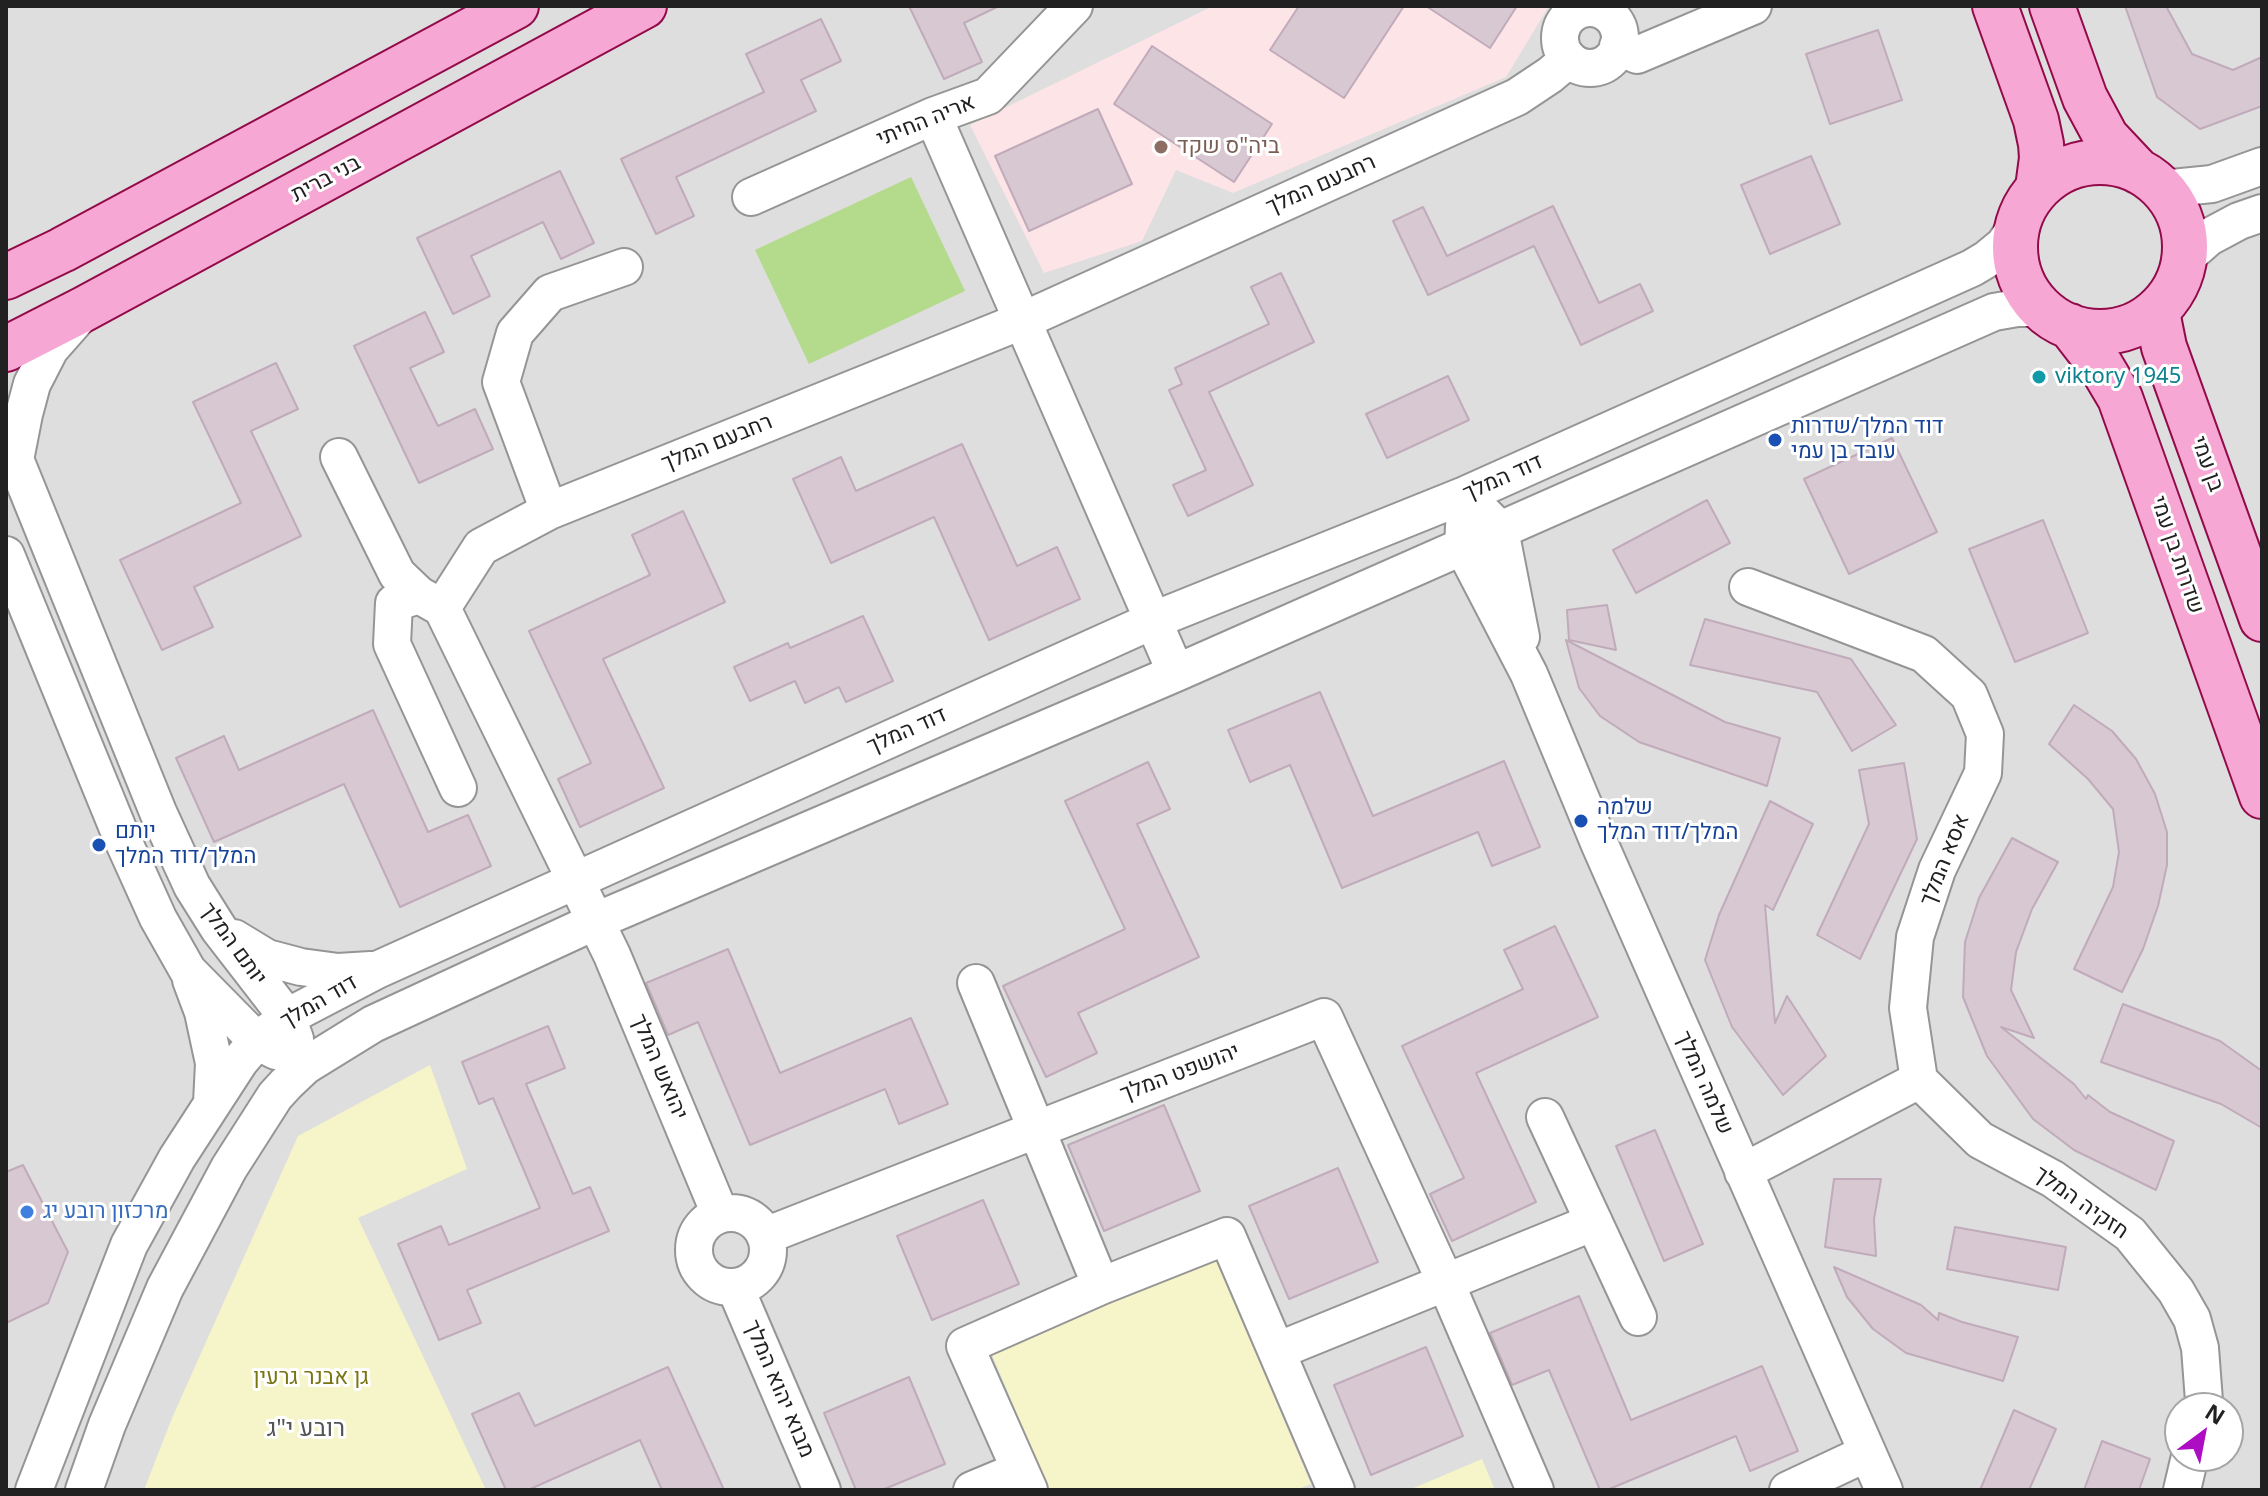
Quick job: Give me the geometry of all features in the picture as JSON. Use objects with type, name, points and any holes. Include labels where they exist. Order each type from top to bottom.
[{"type":"main road","points":[[6,277],[62,250],[516,6]]},
{"type":"main road","name":"בני ברית","points":[[6,349],[644,6]]},
{"type":"main road","points":[[1995,6],[2036,120],[2042,158],[2038,188]]},
{"type":"main road","points":[[2052,6],[2085,98],[2106,137],[2150,180],[2174,204],[2185,240],[2180,277],[2171,294],[2143,320],[2126,328],[2088,331],[2055,317],[2027,290],[2018,270],[2014,248],[2017,225],[2025,205],[2038,188],[2055,174],[2085,163],[2117,163],[2150,180]]},
{"type":"main road","name":"בן עמי","points":[[2158,309],[2164,347],[2262,619]]},
{"type":"main road","name":"שדרות בן עמי","points":[[2055,317],[2101,366],[2120,398],[2262,796]]},
{"type":"street","name":"אריה החיתי","points":[[751,197],[933,116],[988,96],[1074,6]]},
{"type":"street","points":[[1618,46],[1637,55],[1753,6]]},
{"type":"street","points":[[1588,7],[1597,9],[1613,19],[1620,37],[1618,46],[1610,60],[1595,67],[1579,66],[1562,50],[1562,26],[1573,13],[1588,7]]},
{"type":"street","name":"רחבעם המלך","points":[[458,788],[392,644],[394,603],[431,602],[481,547],[549,511],[1024,320],[1517,97],[1569,59]]},
{"type":"street","points":[[933,116],[1176,673]]},
{"type":"street","points":[[2150,180],[2212,184],[2262,166]]},
{"type":"street","points":[[2184,259],[2209,237],[2262,213]]},
{"type":"street","name":"דוד המלך","points":[[34,1490],[129,1245],[177,1158],[240,1061],[257,1041],[287,1017],[377,970],[1154,620],[1465,495],[1972,268],[2004,245],[2017,225]]},
{"type":"street","points":[[6,254],[62,250]]},
{"type":"street","points":[[549,511],[501,382],[515,333],[550,293],[624,267]]},
{"type":"street","points":[[84,1490],[107,1425],[165,1288],[229,1168],[275,1096],[305,1066],[373,1024],[596,921],[1176,673],[1994,312],[2017,308],[2055,317]]},
{"type":"street","points":[[11,448],[32,384],[50,349],[84,309]]},
{"type":"street","name":"יותם המלך","points":[[11,448],[158,812],[192,886],[219,929],[287,1017],[305,1066]]},
{"type":"street","points":[[339,457],[397,574],[431,602],[596,921]]},
{"type":"street","points":[[1465,495],[1500,530]]},
{"type":"street","name":"שלמה המלך","points":[[1465,495],[1463,547],[1529,674],[1600,845],[1884,1490]]},
{"type":"street","name":"שלמה המלך","points":[[1500,530],[1529,674]]},
{"type":"street","name":"יותם המלך","points":[[6,555],[129,854],[158,918],[188,971],[257,1041],[305,1066]]},
{"type":"street","name":"אסא המלך","points":[[1748,587],[1924,654],[1969,695],[1985,734],[1983,773],[1937,870],[1915,937],[1908,1008],[1919,1080]]},
{"type":"street","name":"יהואש המלך","points":[[596,921],[720,1214]]},
{"type":"street","points":[[219,929],[267,958],[301,967],[338,972],[377,970]]},
{"type":"street","points":[[188,971],[203,1012],[212,1051],[212,1103]]},
{"type":"street","points":[[976,983],[1101,1286]]},
{"type":"street","name":"יהושפט המלך","points":[[765,1236],[1324,1017],[1445,1281],[1535,1490]]},
{"type":"street","points":[[1743,1172],[1919,1080]]},
{"type":"street","name":"חזקיה המלך","points":[[1919,1080],[1980,1140],[2053,1179],[2130,1234],[2176,1291],[2192,1319],[2200,1348],[2203,1392]]},
{"type":"street","points":[[1545,1117],[1638,1317]]},
{"type":"street","points":[[735,1213],[748,1217],[758,1224],[765,1236],[768,1245],[763,1270],[747,1284],[735,1287],[714,1283],[703,1276],[696,1263],[693,1250],[699,1230],[708,1220],[720,1214],[735,1213]]},
{"type":"street","points":[[1277,1351],[1594,1222]]},
{"type":"street","points":[[972,1490],[1025,1480],[965,1346],[1101,1286],[1227,1236],[1336,1490]]},
{"type":"street","name":"מבוא יהוא המלך","points":[[735,1287],[822,1490]]},
{"type":"street","points":[[1788,1490],[1867,1453]]},
{"type":"shaded area","points":[[6,6],[2262,6],[2262,1490],[6,1490]]},
{"type":"shaded area","name":"ביה\"ס שקד","points":[[1213,6],[1549,6],[1506,77],[1233,193],[1176,170],[1142,241],[1044,273],[970,125]]},
{"type":"green space","points":[[911,177],[965,291],[809,364],[755,250]]},
{"type":"green space","name":"גן אבנר גרעין","points":[[430,1065],[467,1169],[358,1218],[486,1490],[144,1490],[172,1418],[298,1136]]},
{"type":"green space","points":[[1215,1257],[1311,1484],[1296,1490],[1049,1490],[990,1350]]},
{"type":"green space","points":[[1482,1459],[1495,1490],[1409,1490]]},
{"type":"building","points":[[909,6],[999,6],[964,23],[982,62],[944,79]]},
{"type":"building","points":[[1299,6],[1404,6],[1344,98],[1270,50]]},
{"type":"building","points":[[1426,6],[1517,6],[1490,48]]},
{"type":"building","points":[[2125,6],[2166,6],[2192,54],[2233,70],[2262,57],[2262,106],[2200,129],[2157,97]]},
{"type":"building","points":[[821,19],[841,61],[801,80],[816,111],[676,177],[694,216],[656,234],[621,159],[764,92],[746,54]]},
{"type":"building","points":[[1878,30],[1902,100],[1830,124],[1806,54]]},
{"type":"building","points":[[1152,46],[1272,124],[1234,182],[1114,104]]},
{"type":"building","points":[[1098,109],[1132,184],[1029,231],[995,156]]},
{"type":"building","points":[[1811,156],[1840,224],[1770,254],[1741,185]]},
{"type":"building","points":[[560,171],[594,243],[561,259],[543,222],[471,256],[490,296],[453,314],[417,238]]},
{"type":"building","points":[[1553,206],[1599,303],[1640,284],[1653,311],[1581,345],[1534,246],[1428,295],[1393,221],[1423,207],[1447,256]]},
{"type":"building","points":[[1281,273],[1314,342],[1209,392],[1253,485],[1188,516],[1173,485],[1206,470],[1169,390],[1182,384],[1175,368],[1269,324],[1251,287]]},
{"type":"building","points":[[425,312],[444,352],[410,368],[438,426],[475,409],[493,449],[419,483],[354,346]]},
{"type":"building","points":[[276,363],[298,409],[251,431],[301,536],[194,587],[213,627],[162,650],[120,560],[241,503],[193,402]]},
{"type":"building","points":[[1448,376],[1469,420],[1387,458],[1366,414]]},
{"type":"building","points":[[1892,438],[1937,532],[1849,574],[1804,479]]},
{"type":"building","points":[[962,444],[1017,566],[1057,547],[1080,599],[989,640],[934,517],[831,563],[793,479],[841,457],[856,491]]},
{"type":"building","points":[[1707,500],[1730,543],[1636,593],[1613,550]]},
{"type":"building","points":[[683,511],[725,602],[603,659],[664,788],[580,827],[558,779],[591,763],[529,631],[650,575],[632,535]]},
{"type":"building","points":[[2043,520],[2088,633],[2015,662],[1969,549]]},
{"type":"building","points":[[1607,605],[1616,650],[1569,640],[1567,610]]},
{"type":"building","points":[[863,616],[893,681],[846,702],[839,687],[805,703],[795,681],[750,701],[734,667],[788,643],[790,648]]},
{"type":"building","points":[[1705,619],[1851,659],[1896,725],[1852,751],[1817,692],[1690,665]]},
{"type":"building","points":[[1566,640],[1725,722],[1780,738],[1767,786],[1639,742],[1600,716],[1579,688]]},
{"type":"building","points":[[1320,692],[1373,816],[1504,761],[1540,847],[1492,866],[1478,832],[1342,888],[1290,765],[1250,782],[1228,730]]},
{"type":"building","points":[[2074,705],[2112,731],[2136,759],[2155,794],[2167,832],[2167,865],[2158,906],[2143,949],[2122,992],[2074,969],[2113,887],[2119,852],[2113,809],[2088,779],[2049,744]]},
{"type":"building","points":[[373,710],[428,832],[468,815],[491,866],[400,907],[344,784],[214,842],[176,758],[224,736],[239,770]]},
{"type":"building","points":[[1148,762],[1170,809],[1137,824],[1199,957],[1078,1013],[1097,1053],[1046,1077],[1003,986],[1125,929],[1065,801]]},
{"type":"building","points":[[1904,763],[1917,839],[1860,959],[1817,935],[1869,824],[1859,770]]},
{"type":"building","points":[[1770,801],[1813,824],[1773,910],[1765,905],[1775,1023],[1787,996],[1826,1056],[1783,1095],[1732,1027],[1705,960],[1719,915]]},
{"type":"building","points":[[2012,838],[2058,862],[2032,909],[2016,952],[2011,990],[2034,1038],[2001,1027],[2074,1084],[2086,1099],[2088,1095],[2110,1112],[2174,1141],[2156,1190],[2074,1150],[2033,1119],[1987,1056],[1963,997],[1965,942],[1979,898]]},
{"type":"building","points":[[1555,926],[1598,1017],[1476,1073],[1536,1202],[1452,1241],[1430,1194],[1464,1178],[1402,1046],[1523,989],[1504,950]]},
{"type":"building","points":[[728,949],[780,1073],[911,1018],[948,1104],[899,1124],[885,1089],[750,1145],[698,1022],[668,1035],[646,983]]},
{"type":"building","points":[[2123,1004],[2220,1041],[2262,1071],[2262,1128],[2221,1104],[2101,1062]]},
{"type":"building","points":[[548,1026],[565,1068],[526,1084],[573,1194],[590,1187],[609,1231],[467,1290],[481,1323],[439,1340],[398,1244],[441,1226],[449,1245],[540,1208],[493,1098],[479,1104],[462,1062]]},
{"type":"building","points":[[1164,1105],[1200,1191],[1104,1231],[1068,1145]]},
{"type":"building","points":[[1655,1130],[1703,1244],[1664,1261],[1616,1146]]},
{"type":"building","name":"מרכזון רובע יג","points":[[23,1165],[68,1252],[48,1303],[6,1323],[6,1172]]},
{"type":"building","points":[[1338,1168],[1378,1262],[1289,1299],[1249,1206]]},
{"type":"building","points":[[1834,1179],[1881,1179],[1874,1219],[1876,1256],[1825,1247]]},
{"type":"building","points":[[983,1200],[1019,1284],[932,1320],[897,1236]]},
{"type":"building","points":[[1955,1227],[2066,1247],[2058,1290],[1947,1269]]},
{"type":"building","points":[[1834,1267],[1921,1305],[1938,1320],[1939,1313],[2018,1337],[2003,1381],[1906,1353],[1873,1329],[1847,1297]]},
{"type":"building","points":[[1579,1296],[1631,1420],[1762,1366],[1798,1451],[1750,1471],[1736,1436],[1607,1490],[1600,1490],[1549,1370],[1512,1385],[1490,1333]]},
{"type":"building","points":[[1426,1347],[1463,1436],[1371,1475],[1334,1385]]},
{"type":"building","points":[[668,1367],[724,1490],[662,1490],[640,1440],[528,1490],[506,1490],[472,1414],[519,1393],[535,1426]]},
{"type":"building","points":[[909,1377],[945,1464],[882,1490],[856,1490],[824,1413]]},
{"type":"building","points":[[2014,1410],[2056,1429],[2029,1490],[1980,1490]]},
{"type":"building","points":[[2102,1441],[2150,1459],[2139,1490],[2084,1490]]},
{"type":"place","name":"ביה\"ס שקד","points":[[1161,147]]},
{"type":"place","name":"viktory 1945","points":[[2039,377]]},
{"type":"place","name":"דוד המלך/שדרות עובד בן עמי","points":[[1775,440]]},
{"type":"place","name":"שלמה המלך/דוד המלך","points":[[1581,821]]},
{"type":"place","name":"יותם המלך/דוד המלך","points":[[99,845]]},
{"type":"place","name":"מרכזון רובע יג","points":[[27,1212]]},
{"type":"district","name":"רובע י\"ג","points":[[306,1429]]}]
